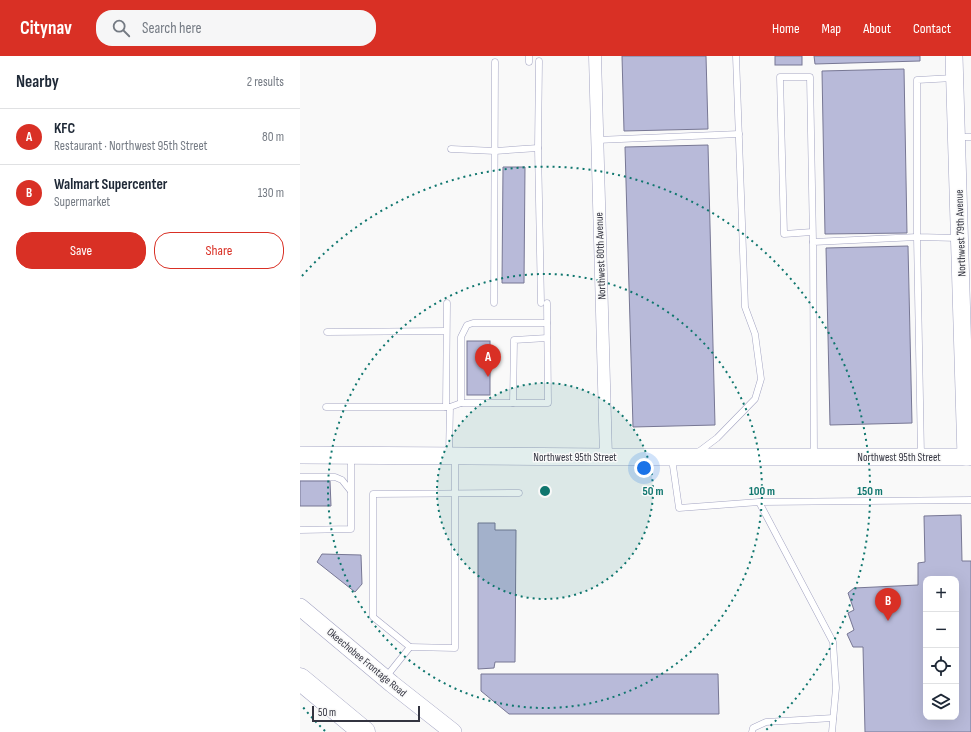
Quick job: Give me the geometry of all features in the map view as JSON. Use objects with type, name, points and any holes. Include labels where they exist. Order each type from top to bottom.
[{"type":"highway","points":[[300,679],[364,732]]},
{"type":"street","name":"Northwest 80th Avenue","points":[[594,56],[606,457]]},
{"type":"street","name":"Northwest 79th Avenue","points":[[954,56],[955,78],[964,137],[960,238],[967,327],[969,457]]},
{"type":"street","name":"Northwest 95th Street","points":[[300,455],[969,457]]},
{"type":"street","name":"Okeechobee Frontage Road","points":[[300,607],[385,678],[453,732]]},
{"type":"lane","points":[[693,457],[717,438],[754,399],[761,379],[755,334],[745,307],[736,56]]},
{"type":"lane","points":[[326,408],[448,407],[461,403],[548,403],[548,338],[544,302],[538,148],[539,61]]},
{"type":"lane","points":[[494,303],[495,62]]},
{"type":"lane","points":[[812,232],[784,234],[780,77],[810,77],[813,242],[814,457]]},
{"type":"lane","points":[[920,457],[917,237],[917,80],[955,78]]},
{"type":"lane","points":[[597,140],[739,134]]},
{"type":"lane","points":[[451,149],[495,151],[538,148]]},
{"type":"lane","points":[[813,242],[917,237],[960,238]]},
{"type":"lane","points":[[447,303],[446,331],[448,407],[455,494],[455,648],[410,647],[373,617],[373,494],[455,494],[519,493]]},
{"type":"lane","points":[[461,403],[461,337],[467,325],[472,323],[547,323]]},
{"type":"lane","points":[[327,332],[446,331]]},
{"type":"lane","points":[[513,403],[514,340],[548,338]]},
{"type":"lane","points":[[300,530],[351,529],[351,455]]},
{"type":"lane","points":[[672,457],[678,508],[759,502],[971,500]]},
{"type":"lane","points":[[300,477],[335,477],[342,480],[351,492]]},
{"type":"lane","points":[[759,502],[833,642],[836,688],[832,732]]},
{"type":"lane","points":[[385,678],[410,647]]},
{"type":"lane","points":[[752,732],[754,728],[766,722],[833,718]]},
{"type":"building","points":[[622,56],[706,56],[708,129],[624,131]]},
{"type":"building","points":[[775,56],[802,56],[802,65],[775,65]]},
{"type":"building","points":[[814,56],[920,56],[920,61],[815,64]]},
{"type":"building","points":[[904,69],[907,233],[825,234],[822,71]]},
{"type":"building","points":[[708,145],[715,425],[633,427],[625,147]]},
{"type":"building","points":[[503,167],[525,167],[524,283],[502,283]]},
{"type":"building","points":[[908,246],[912,423],[830,425],[826,248]]},
{"type":"building","points":[[467,341],[490,341],[490,395],[467,395]]},
{"type":"building","points":[[300,481],[330,481],[331,506],[300,506]]},
{"type":"building","points":[[961,515],[962,561],[971,561],[971,732],[865,732],[863,647],[853,647],[847,634],[854,630],[848,613],[854,610],[848,593],[854,588],[918,585],[918,563],[925,562],[924,516]]},
{"type":"building","points":[[478,523],[495,523],[495,530],[516,530],[515,662],[495,662],[494,668],[478,669]]},
{"type":"building","points":[[322,554],[361,555],[362,584],[355,592],[317,562]]},
{"type":"building","points":[[481,674],[718,674],[719,714],[509,714],[481,691]]},
{"type":"place","name":"KFC","points":[[488,377]]},
{"type":"place","name":"Walmart Supercenter","points":[[888,621]]}]
